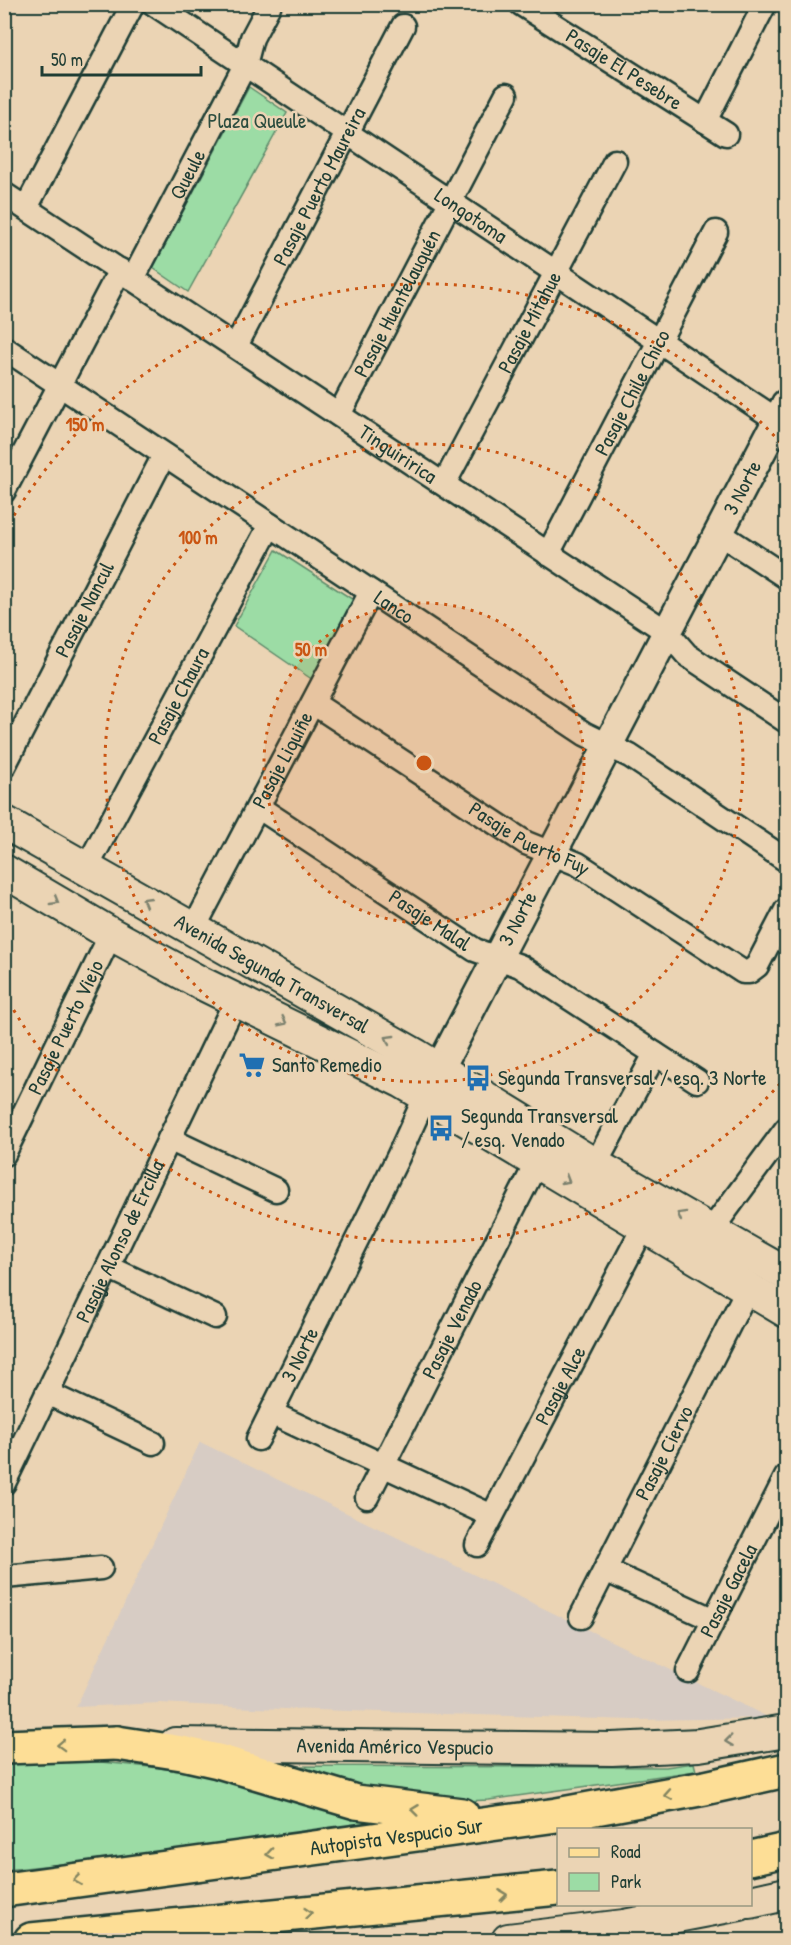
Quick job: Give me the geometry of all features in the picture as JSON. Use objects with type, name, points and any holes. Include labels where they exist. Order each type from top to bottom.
[{"type":"main road","name":"Avenida Segunda Transversal","points":[[4,822],[194,928],[433,1082],[537,1162],[786,1311]]},
{"type":"main road","name":"Avenida Segunda Transversal","points":[[4,871],[111,934],[236,1000],[381,1070],[433,1082],[595,1165],[786,1274]]},
{"type":"main road","name":"Avenida Américo Vespucio","points":[[4,1747],[117,1743],[612,1749],[699,1745],[786,1731]]},
{"type":"main road","points":[[117,1743],[218,1761],[331,1796],[382,1807],[474,1816],[557,1815]]},
{"type":"main road","name":"Autopista Vespucio Sur","points":[[4,1890],[557,1815],[705,1788],[786,1770]]},
{"type":"main road","points":[[752,1858],[786,1850]]},
{"type":"main road","points":[[31,1941],[557,1888]]},
{"type":"main road","points":[[508,1941],[587,1936],[745,1906]]},
{"type":"main road","points":[[138,1941],[229,1920]]},
{"type":"street","points":[[26,208],[133,4]]},
{"type":"street","name":"Longotoma","points":[[154,4],[659,341],[784,417]]},
{"type":"street","name":"Queule","points":[[4,490],[60,386],[127,275],[245,65],[252,38],[270,4]]},
{"type":"street","name":"Pasaje El Pesebre","points":[[521,4],[726,134]]},
{"type":"street","points":[[705,121],[765,4]]},
{"type":"street","name":"Pasaje Puerto Maureira","points":[[236,346],[403,26]]},
{"type":"street","name":"Pasaje Huentelauquén","points":[[339,415],[506,95]]},
{"type":"street","name":"Pasaje Mitahue","points":[[444,484],[615,161]]},
{"type":"street","name":"Tinguiririca","points":[[4,194],[667,632],[687,655],[786,721]]},
{"type":"street","name":"Pasaje Chile Chico","points":[[548,554],[716,232]]},
{"type":"street","name":"Lanco","points":[[4,348],[585,734],[630,756],[786,860]]},
{"type":"street","name":"3 Norte","points":[[258,1439],[433,1082],[719,533],[784,417]]},
{"type":"street","name":"Pasaje Ñancul","points":[[4,766],[164,455]]},
{"type":"street","name":"Pasaje Chaura","points":[[87,867],[270,525]]},
{"type":"street","points":[[719,533],[786,577]]},
{"type":"street","name":"Pasaje Liquiñe","points":[[194,928],[371,592]]},
{"type":"street","name":"Pasaje Puerto Fuy","points":[[313,702],[526,843],[578,864],[738,970],[749,972],[757,966],[786,910]]},
{"type":"street","name":"Pasaje Malal","points":[[258,807],[475,950],[520,966],[697,1081]]},
{"type":"street","name":"Pasaje Puerto Viejo","points":[[4,1154],[111,934]]},
{"type":"street","name":"Pasaje Alonso de Ercilla","points":[[4,1483],[236,1000]]},
{"type":"street","points":[[595,1165],[655,1054]]},
{"type":"street","points":[[710,1232],[786,1129]]},
{"type":"street","points":[[169,1139],[276,1190]]},
{"type":"street","name":"Pasaje Venado","points":[[368,1497],[537,1162]]},
{"type":"street","name":"Pasaje Alce","points":[[477,1545],[644,1226]]},
{"type":"street","points":[[108,1267],[215,1317]]},
{"type":"street","name":"Pasaje Ciervo","points":[[581,1617],[748,1288]]},
{"type":"street","points":[[47,1393],[153,1443]]},
{"type":"street","points":[[271,1413],[492,1516]]},
{"type":"street","name":"Pasaje Gacela","points":[[688,1671],[786,1477]]},
{"type":"street","points":[[4,1576],[101,1568]]},
{"type":"street","points":[[605,1569],[714,1620]]},
{"type":"shaded area","points":[[200,1442],[770,1718],[633,1720],[160,1703],[76,1707]]},
{"type":"green space","name":"Plaza Queule","points":[[249,87],[287,113],[188,292],[153,268]]},
{"type":"green space","points":[[276,550],[355,601],[313,680],[234,626]]},
{"type":"green space","points":[[5,1761],[91,1761],[160,1768],[208,1776],[343,1816],[397,1824],[393,1830],[5,1870]]},
{"type":"green space","points":[[694,1763],[696,1771],[489,1800],[439,1802],[263,1766],[666,1767]]},
{"type":"place","name":"Santo Remedio","points":[[252,1065]]},
{"type":"place","name":"Segunda Transversal / esq. 3 Norte","points":[[478,1078]]},
{"type":"place","name":"Segunda Transversal / esq. Venado","points":[[441,1128]]}]
